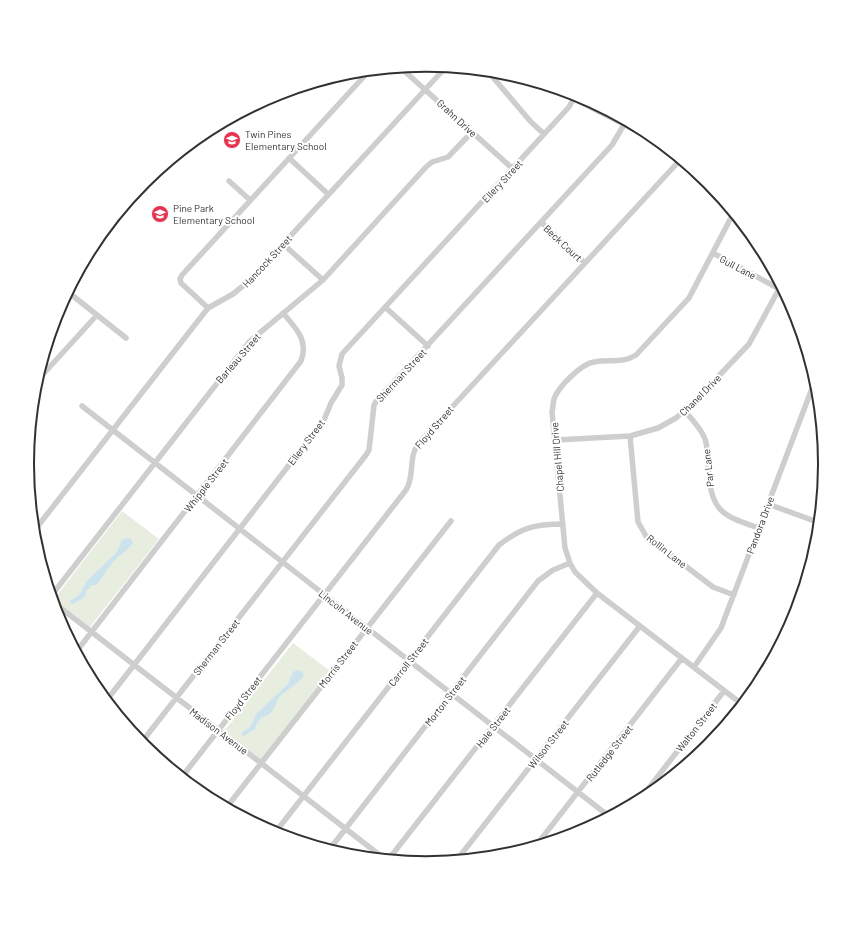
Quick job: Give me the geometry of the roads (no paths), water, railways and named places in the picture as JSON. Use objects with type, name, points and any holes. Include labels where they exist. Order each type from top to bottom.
[{"type":"street","name":"Grahn Drive","points":[[406,73],[513,169]]},
{"type":"street","name":"Hancock Street","points":[[39,525],[208,308],[241,289],[441,73]]},
{"type":"street","points":[[208,308],[181,283],[180,279],[250,200],[363,77]]},
{"type":"street","points":[[494,78],[531,122],[544,134]]},
{"type":"street","name":"Ellery Street","points":[[110,696],[324,420],[331,403],[342,385],[339,366],[342,354],[513,169],[569,107],[573,100]]},
{"type":"street","name":"Sherman Street","points":[[145,738],[366,456],[369,450],[374,405],[612,146],[624,125]]},
{"type":"street","name":"Barleau Street","points":[[55,591],[240,352],[262,330],[323,280],[426,167],[432,162],[448,157],[472,132]]},
{"type":"street","points":[[289,158],[328,194]]},
{"type":"street","name":"Floyd Street","points":[[185,773],[406,490],[410,484],[412,455],[418,444],[677,163]]},
{"type":"street","points":[[230,181],[250,200]]},
{"type":"street","name":"Chapel Hill Drive","points":[[731,217],[689,298],[636,355],[623,361],[594,362],[583,366],[556,394],[553,401],[552,412],[556,440],[562,524],[565,548],[570,563],[584,582],[597,593],[739,702]]},
{"type":"street","name":"Beck Court","points":[[542,223],[585,263]]},
{"type":"street","points":[[283,244],[323,280]]},
{"type":"street","name":"Gull Lane","points":[[713,253],[777,288]]},
{"type":"street","name":"Chanel Drive","points":[[556,440],[630,436],[658,428],[685,411],[749,344],[778,290]]},
{"type":"street","points":[[72,295],[126,338]]},
{"type":"street","points":[[385,307],[428,346]]},
{"type":"street","name":"Whipple Street","points":[[79,648],[301,361],[304,353],[304,345],[301,336],[283,313]]},
{"type":"street","points":[[45,371],[97,315]]},
{"type":"street","name":"Pandora Drive","points":[[694,667],[716,637],[734,596],[811,390]]},
{"type":"street","name":"Lincoln Avenue","points":[[82,406],[606,814]]},
{"type":"street","name":"Par Lane","points":[[685,411],[700,430],[705,440],[709,485],[716,506],[723,513],[732,518],[759,528]]},
{"type":"street","name":"Rollin Lane","points":[[630,436],[636,509],[640,529],[646,536],[713,587],[734,596]]},
{"type":"street","points":[[768,504],[815,521]]},
{"type":"street","name":"Morris Street","points":[[229,804],[451,521]]},
{"type":"street","name":"Carroll Street","points":[[279,828],[499,545],[522,529],[548,524],[562,524]]},
{"type":"street","name":"Morton Street","points":[[332,845],[538,582],[554,570],[570,563]]},
{"type":"street","name":"Hale Street","points":[[391,855],[494,726],[597,593]]},
{"type":"street","name":"Madison Avenue","points":[[62,609],[379,854]]},
{"type":"street","name":"Wilson Street","points":[[460,855],[640,626]]},
{"type":"street","name":"Rutledge Street","points":[[541,840],[682,658]]},
{"type":"street","name":"Walton Street","points":[[649,788],[724,691]]},
{"type":"water","points":[[126,538],[131,539],[133,543],[131,546],[112,563],[96,585],[92,585],[86,591],[85,597],[73,604],[71,603],[70,601],[79,595],[87,581],[117,552],[122,540]]},
{"type":"water","points":[[297,670],[302,671],[304,675],[301,679],[278,699],[271,713],[262,717],[257,723],[255,729],[244,736],[242,735],[241,733],[250,727],[257,713],[288,684],[293,672]]},
{"type":"place","name":"Twin Pines Elementary School","points":[[232,140]]},
{"type":"place","name":"Pine Park Elementary School","points":[[160,214]]}]
